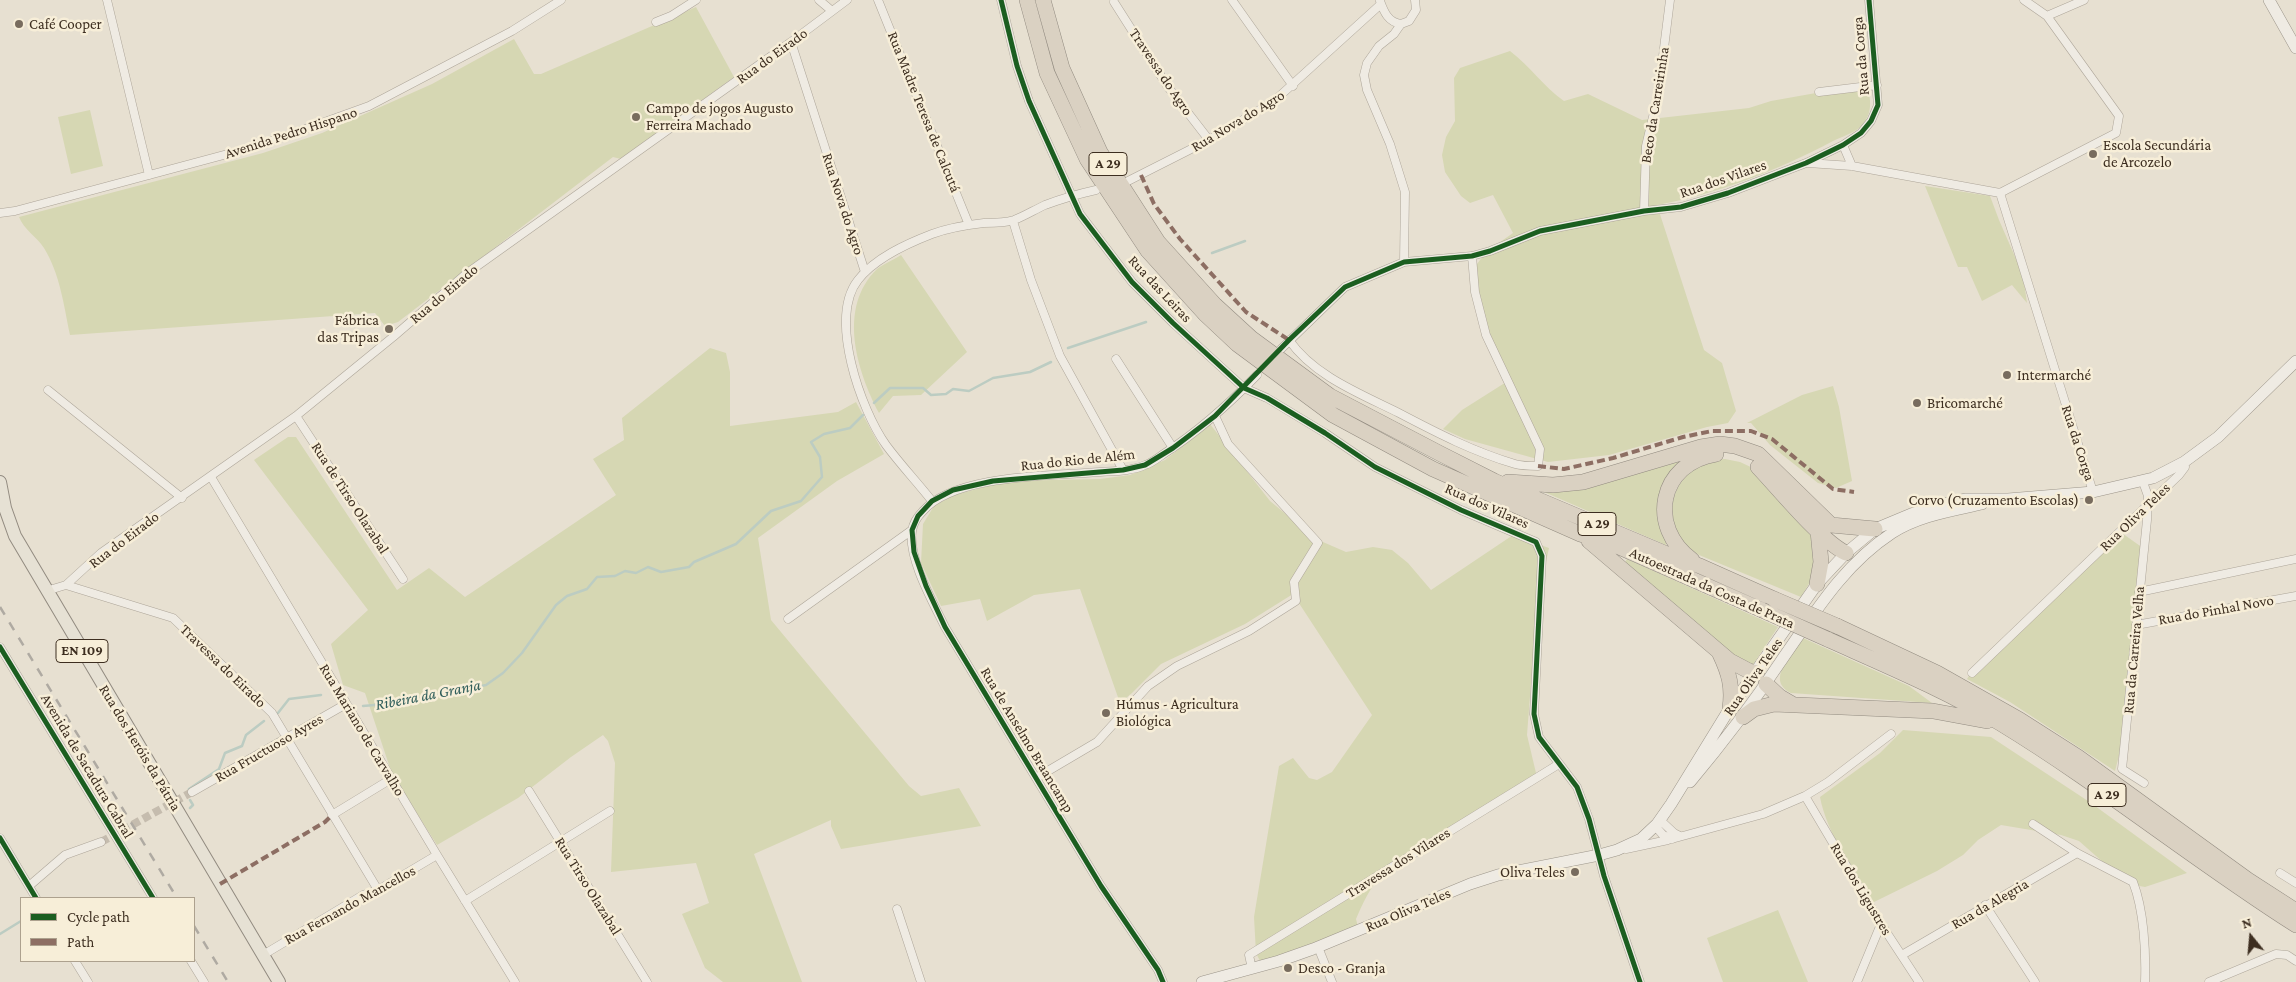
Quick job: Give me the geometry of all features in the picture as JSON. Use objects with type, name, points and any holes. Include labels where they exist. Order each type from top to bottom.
[{"type":"highway","name":"Autoestrada da Costa de Prata","points":[[1027,0],[1047,73],[1086,159],[1148,251],[1205,314],[1238,344],[1333,415],[1433,469],[1580,534],[1619,547],[1931,685],[2000,723],[2069,768],[2242,891],[2296,925]]},
{"type":"highway","name":"Autoestrada da Costa de Prata","points":[[1043,0],[1062,68],[1100,152],[1158,242],[1215,305],[1251,338],[1330,396],[1494,481],[1669,555],[1700,566],[1837,626],[1937,673],[2020,720],[2078,756],[2248,880],[2296,911]]},
{"type":"highway","points":[[1494,481],[1553,485],[1583,482],[1701,446],[1720,444],[1735,446],[1758,454],[1824,528],[1838,550],[1846,553]]},
{"type":"highway","points":[[1700,566],[1685,555],[1674,541],[1666,524],[1663,507],[1667,491],[1676,476],[1688,464],[1702,456],[1719,453],[1740,457],[1755,464],[1824,528],[1875,529]]},
{"type":"highway","points":[[1817,584],[1824,528]]},
{"type":"highway","points":[[1580,534],[1730,661],[1762,676],[1780,697],[1794,705]]},
{"type":"highway","points":[[1718,650],[1730,677],[1737,713],[1774,704],[1933,712],[2000,723]]},
{"type":"main road","points":[[2270,0],[2296,48]]},
{"type":"main road","name":"Rua Oliva Teles","points":[[1202,982],[1252,969],[1318,947],[1470,884],[1498,875],[1599,855],[1617,850],[1641,839],[1658,823],[1737,713],[1762,676],[1770,654],[1817,584],[1846,553],[1875,529],[1911,514],[1965,499],[2008,499],[2093,492],[2143,482],[2184,462],[2218,438],[2296,361]]},
{"type":"main road","name":"Rua dos Heróis da Pátria","points":[[0,482],[2,508],[14,536],[279,982]]},
{"type":"main road","name":"Rua Oliva Teles","points":[[1762,676],[1782,660],[1845,572],[1864,554],[1892,533],[1913,522],[1945,512],[2008,499]]},
{"type":"main road","points":[[1845,572],[1846,553],[1864,554]]},
{"type":"street","points":[[107,0],[149,175]]},
{"type":"street","name":"Avenida Pedro Hispano","points":[[0,212],[15,211],[261,145],[369,106],[512,32],[561,0]]},
{"type":"street","points":[[656,22],[671,16],[696,0]]},
{"type":"street","points":[[820,0],[832,11]]},
{"type":"street","name":"Rua do Eirado","points":[[46,591],[66,585],[101,553],[211,478],[296,416],[393,337],[466,274],[847,0]]},
{"type":"street","name":"Rua Madre Teresa de Calcutá","points":[[878,0],[965,211],[969,225]]},
{"type":"street","name":"Rua das Leiras","points":[[1001,0],[1014,58],[1029,101],[1070,196],[1080,214],[1132,282],[1173,323],[1244,388]]},
{"type":"street","points":[[1232,0],[1293,86]]},
{"type":"street","points":[[1381,2],[1385,14],[1395,23],[1400,24],[1410,21],[1416,10],[1415,0]]},
{"type":"street","name":"Beco da Carreirinha","points":[[1644,211],[1646,146],[1658,96],[1670,0]]},
{"type":"street","name":"Rua da Corga","points":[[1806,163],[1843,145],[1861,133],[1871,121],[1878,105],[1869,0]]},
{"type":"street","points":[[1806,163],[1852,166],[2000,193],[2116,134],[2118,116],[2047,16],[2024,0]]},
{"type":"street","points":[[2047,16],[2084,0]]},
{"type":"street","name":"Travessa do Agro","points":[[1114,2],[1168,87],[1209,140]]},
{"type":"street","name":"Rua Nova do Agro","points":[[1128,181],[1209,140],[1273,102],[1293,86],[1381,2]]},
{"type":"street","points":[[1400,24],[1394,34],[1379,46],[1367,63],[1364,75],[1366,90],[1390,144],[1405,192],[1404,262]]},
{"type":"street","name":"Rua Nova do Agro","points":[[791,42],[865,272],[889,254],[930,234],[969,225],[1013,221],[1070,196],[1096,190]]},
{"type":"street","points":[[1819,92],[1876,85]]},
{"type":"street","points":[[1843,145],[1852,166]]},
{"type":"street","name":"Rua dos Vilares","points":[[1472,256],[1490,251],[1540,231],[1644,211],[1681,208],[1728,193],[1806,163]]},
{"type":"street","name":"Rua da Corga","points":[[2000,193],[2093,492]]},
{"type":"street","points":[[1013,221],[1031,280],[1060,356],[1124,470]]},
{"type":"street","points":[[1281,349],[1289,340],[1345,287],[1404,262],[1472,256],[1475,292],[1486,335],[1540,449],[1538,466],[1517,465],[1453,441],[1353,390],[1312,365],[1297,352],[1289,340]]},
{"type":"street","points":[[788,619],[912,530],[918,516],[932,501],[885,443],[868,410],[851,364],[846,328],[848,309],[856,281],[865,272]]},
{"type":"street","points":[[1116,359],[1173,448]]},
{"type":"street","name":"Rua do Rio de Além","points":[[932,501],[953,490],[993,481],[1124,470],[1145,466],[1173,448],[1215,416],[1257,374]]},
{"type":"street","name":"Rua dos Vilares","points":[[1244,388],[1268,398],[1326,433],[1375,467],[1461,510],[1536,542],[1542,556],[1534,714],[1539,737],[1577,787],[1604,876],[1640,982]]},
{"type":"street","points":[[48,390],[182,498]]},
{"type":"street","name":"Rua de Tirso Olazabal","points":[[296,416],[403,579]]},
{"type":"street","points":[[1036,778],[1097,742],[1148,686],[1177,666],[1249,631],[1296,601],[1294,582],[1318,543],[1228,444],[1215,416]]},
{"type":"street","name":"Rua Oliva Teles","points":[[1972,673],[2179,475],[2185,467],[2184,462]]},
{"type":"street","name":"Rua Mariano de Carvalho","points":[[211,478],[515,982]]},
{"type":"street","name":"Rua da Carreira Velha","points":[[2143,482],[2148,496],[2148,504],[2122,769],[2144,784]]},
{"type":"street","name":"Rua de Anselmo Braancamp","points":[[912,530],[914,552],[926,586],[945,627],[1101,886],[1158,970],[1163,982]]},
{"type":"street","points":[[2139,592],[2296,559]]},
{"type":"street","name":"Travessa do Eirado","points":[[66,585],[173,618],[272,713],[284,733]]},
{"type":"street","name":"Rua do Pinhal Novo","points":[[2136,625],[2296,596]]},
{"type":"street","name":"Avenida de Sacadura Cabral","points":[[0,647],[152,897]]},
{"type":"street","name":"Rua Fructuoso Ayres","points":[[192,792],[346,704]]},
{"type":"street","name":"Rua Oliva Teles","points":[[1617,850],[1642,847],[1763,814],[1805,796],[1828,782],[1891,734]]},
{"type":"street","points":[[290,742],[378,890]]},
{"type":"street","name":"Travessa dos Vilares","points":[[1252,969],[1249,955],[1560,764]]},
{"type":"street","points":[[332,815],[391,779]]},
{"type":"street","name":"Rua Tirso Olazabal","points":[[528,791],[647,982]]},
{"type":"street","name":"Rua dos Ligustres","points":[[1805,796],[1881,924],[1919,982]]},
{"type":"street","points":[[465,901],[610,811]]},
{"type":"street","points":[[1658,823],[1680,836]]},
{"type":"street","points":[[1658,823],[1663,835],[1672,839]]},
{"type":"street","points":[[2033,824],[2078,853],[2133,882],[2138,894],[2146,962],[2145,982]]},
{"type":"street","points":[[0,838],[35,897]]},
{"type":"street","points":[[29,886],[65,855],[102,842]]},
{"type":"street","name":"Rua da Alegria","points":[[1902,955],[2078,853]]},
{"type":"street","name":"Rua Fernando Mancellos","points":[[263,955],[363,895],[378,890],[437,855]]},
{"type":"street","points":[[2280,873],[2296,883]]},
{"type":"street","points":[[1985,906],[2035,982]]},
{"type":"street","points":[[897,909],[922,982]]},
{"type":"street","points":[[1857,982],[1881,924]]},
{"type":"street","points":[[1318,947],[1332,982]]},
{"type":"street","points":[[2209,982],[2276,954],[2287,955],[2296,961]]},
{"type":"street","points":[[76,962],[88,982]]},
{"type":"street","points":[[192,962],[204,982]]},
{"type":"green space","points":[[696,7],[734,77],[621,159],[613,157],[398,322],[385,326],[375,313],[70,335],[61,290],[54,268],[44,248],[24,226],[19,217],[263,153],[322,133],[432,84],[514,39],[534,74],[541,74]]},
{"type":"green space","points":[[1510,51],[1564,101],[1588,94],[1642,120],[1749,108],[1771,101],[1816,93],[1867,88],[1870,98],[1869,113],[1864,123],[1854,131],[1791,162],[1747,180],[1725,188],[1657,205],[1704,350],[1722,363],[1736,411],[1728,423],[1707,427],[1609,455],[1548,462],[1465,439],[1443,429],[1462,410],[1511,379],[1487,329],[1480,307],[1474,268],[1486,252],[1513,233],[1493,195],[1470,203],[1461,196],[1445,172],[1442,155],[1446,137],[1455,121],[1454,78],[1460,68]]},
{"type":"green space","points":[[90,110],[103,166],[71,174],[58,117]]},
{"type":"green space","points":[[1925,186],[1990,196],[2023,275],[2027,303],[2012,285],[1982,301],[1967,267],[1958,267]]},
{"type":"green space","points":[[901,255],[967,352],[921,395],[893,396],[879,413],[858,359],[854,321],[857,302],[865,285],[877,269]]},
{"type":"green space","points":[[710,348],[726,353],[730,372],[730,426],[838,412],[856,402],[884,454],[837,481],[758,538],[771,620],[909,786],[921,796],[959,788],[981,826],[841,849],[831,826],[831,820],[754,854],[802,982],[723,982],[705,968],[682,914],[709,903],[696,863],[611,872],[615,763],[608,741],[603,735],[518,798],[437,845],[392,774],[365,693],[343,685],[331,644],[368,610],[254,460],[288,437],[296,437],[397,590],[429,568],[465,597],[616,495],[593,459],[624,440],[622,418]]},
{"type":"green space","points":[[1833,386],[1839,407],[1852,481],[1836,488],[1818,483],[1770,445],[1751,423],[1747,423],[1802,395]]},
{"type":"green space","points":[[1210,424],[1270,501],[1316,539],[1346,552],[1373,547],[1392,550],[1408,563],[1431,590],[1513,535],[1549,548],[1538,613],[1527,735],[1536,773],[1525,785],[1382,875],[1370,890],[1361,907],[1356,919],[1358,927],[1261,963],[1256,953],[1254,917],[1279,766],[1293,758],[1309,778],[1317,780],[1332,772],[1372,715],[1293,594],[1245,624],[1161,664],[1120,703],[1080,589],[1034,595],[987,621],[980,599],[941,606],[921,563],[923,524],[934,506],[954,495],[1007,481],[1100,479],[1130,475],[1165,460]]},
{"type":"green space","points":[[1698,452],[1674,470],[1666,545],[1535,488]]},
{"type":"green space","points":[[1725,459],[1740,462],[1755,469],[1809,529],[1816,552],[1810,582],[1801,597],[1699,555],[1682,542],[1673,520],[1675,494],[1689,473],[1712,461]]},
{"type":"green space","points":[[2119,531],[2143,548],[2130,712],[2115,771],[2010,702],[1967,679],[1978,661]]},
{"type":"green space","points":[[1627,559],[1778,627],[1752,666],[1741,663],[1624,564]]},
{"type":"green space","points":[[1803,638],[1909,686],[1932,703],[1791,693],[1784,688],[1780,681],[1780,674]]},
{"type":"green space","points":[[1903,730],[1991,737],[2091,803],[2187,873],[2145,887],[2134,885],[2113,871],[2079,841],[2061,835],[2001,825],[1978,840],[1963,855],[1937,871],[1872,903],[1834,838],[1820,797],[1880,753]]},
{"type":"green space","points":[[1778,910],[1808,982],[1723,982],[1707,938]]},
{"type":"waterway","name":"Ribeira da Granja","points":[[1212,253],[1245,241]]},
{"type":"waterway","name":"Ribeira da Granja","points":[[1068,348],[1146,322]]},
{"type":"waterway","name":"Ribeira da Granja","points":[[874,403],[890,388],[923,388],[931,395],[946,394],[953,389],[969,391],[993,378],[1030,372],[1051,362]]},
{"type":"waterway","name":"Ribeira da Granja","points":[[363,706],[397,703],[486,685],[503,673],[522,653],[556,605],[567,596],[587,589],[597,577],[615,576],[625,571],[636,573],[648,567],[661,572],[689,567],[694,562],[736,544],[771,511],[801,501],[822,477],[820,457],[811,442],[824,434],[850,428],[863,415]]},
{"type":"waterway","name":"Ribeira da Granja","points":[[278,713],[289,699],[321,695]]},
{"type":"waterway","name":"Ribeira da Granja","points":[[188,792],[189,789],[219,769],[225,753],[242,746],[246,735],[264,721]]},
{"type":"waterway","name":"Ribeira da Granja","points":[[190,800],[193,805],[190,808]]},
{"type":"waterway","name":"Ribeira da Granja","points":[[0,934],[20,922]]},
{"type":"tunnel","points":[[101,842],[192,792]]},
{"type":"railway","points":[[0,607],[176,897]]},
{"type":"railway","points":[[195,928],[228,982]]},
{"type":"marked path","points":[[1141,175],[1154,204],[1180,239],[1246,312],[1289,340]]},
{"type":"marked path","points":[[1538,466],[1564,469],[1613,458],[1683,437],[1712,431],[1751,431],[1772,439],[1833,489],[1854,492]]},
{"type":"marked path","points":[[220,884],[325,822],[332,815]]},
{"type":"cycle path","points":[[1001,0],[1017,66],[1029,101],[1080,214],[1132,282],[1173,323],[1244,388],[1267,398],[1325,433],[1375,467],[1461,510],[1536,542],[1542,556],[1534,714],[1539,737],[1577,787],[1589,819],[1604,876],[1640,982]]},
{"type":"cycle path","points":[[1163,982],[1158,970],[1101,886],[945,627],[926,586],[914,552],[912,530],[918,516],[932,501],[953,490],[993,481],[1123,470],[1145,465],[1173,448],[1215,416],[1289,340],[1345,287],[1404,262],[1472,256],[1490,251],[1540,231],[1644,211],[1681,207],[1728,193],[1806,163],[1843,145],[1861,133],[1871,121],[1878,105],[1869,0]]},
{"type":"cycle path","points":[[0,647],[152,897]]},
{"type":"cycle path","points":[[0,838],[35,897]]},
{"type":"place","name":"Café Cooper","points":[[19,24]]},
{"type":"place","name":"Campo de jogos Augusto Ferreira Machado","points":[[636,117]]},
{"type":"place","name":"Escola Secundária de Arcozelo","points":[[2093,154]]},
{"type":"place","name":"Fábrica das Tripas","points":[[389,329]]},
{"type":"place","name":"Intermarché","points":[[2007,375]]},
{"type":"place","name":"Bricomarché","points":[[1917,403]]},
{"type":"place","name":"Corvo (Cruzamento Escolas)","points":[[2089,500]]},
{"type":"place","name":"Húmus - Agricultura Biológica","points":[[1106,713]]},
{"type":"place","name":"Oliva Teles","points":[[1575,872]]},
{"type":"place","name":"Desco - Granja","points":[[1288,968]]}]
